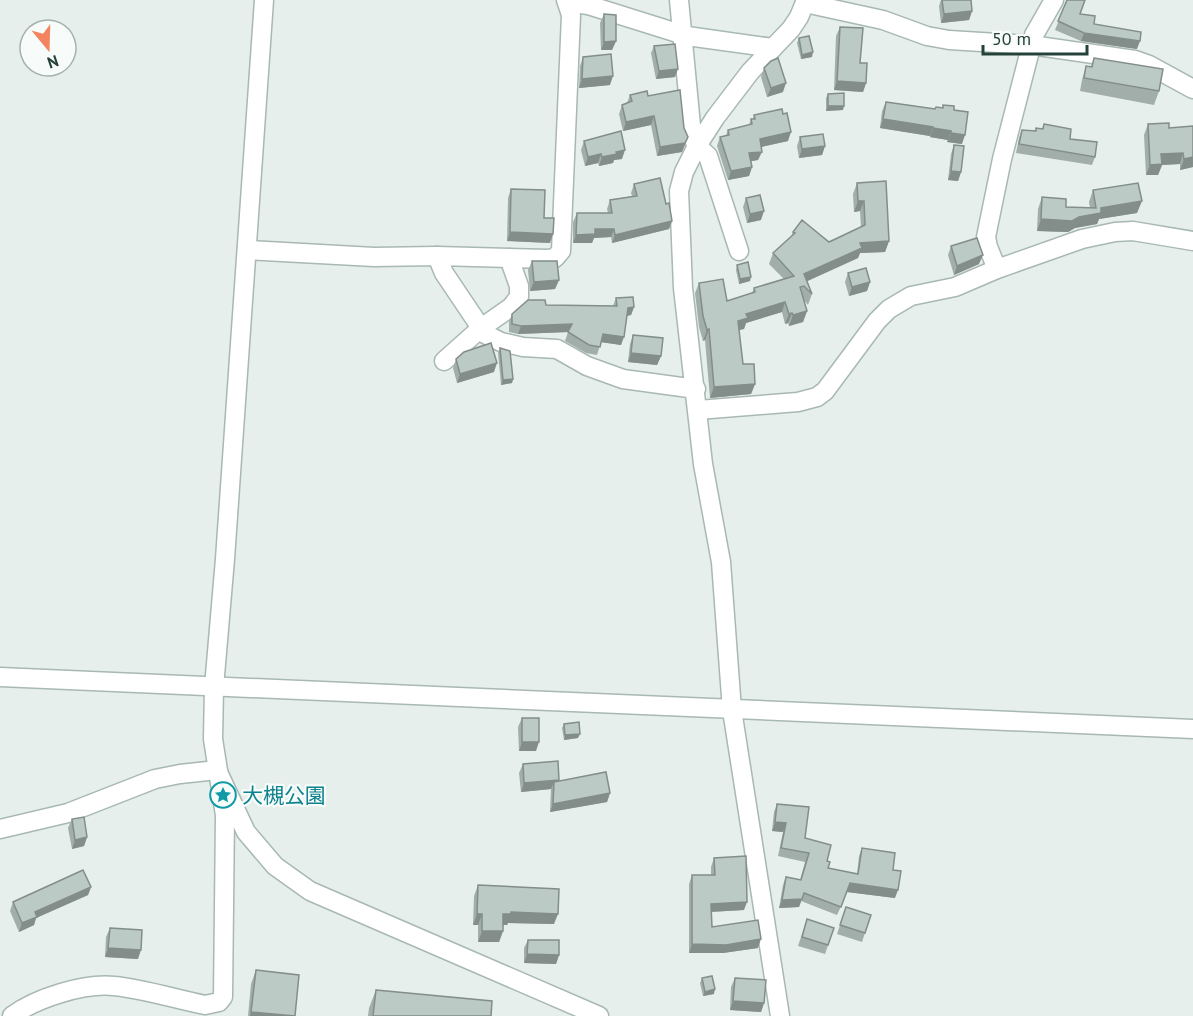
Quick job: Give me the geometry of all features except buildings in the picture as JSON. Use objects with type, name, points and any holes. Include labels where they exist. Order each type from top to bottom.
[{"type":"street","points":[[224,1016],[225,815],[213,739],[214,687],[264,0]]},
{"type":"street","points":[[679,0],[692,136],[697,146],[708,156],[739,251]]},
{"type":"street","points":[[997,269],[986,237],[1002,159],[1031,45],[1037,28],[1054,0]]},
{"type":"street","points":[[247,250],[374,257],[437,256],[548,260],[555,258],[561,251],[571,15],[566,1],[588,5],[682,35],[773,48]]},
{"type":"street","points":[[780,1016],[732,710],[721,562],[703,464],[683,288],[679,218],[679,191],[682,179],[697,146],[715,118],[750,72],[795,23],[805,2],[883,20],[927,36],[949,40],[1031,45],[1135,60],[1193,89]]},
{"type":"street","points":[[698,410],[798,402],[818,397],[825,391],[876,321],[911,296],[955,287],[997,269],[1082,239],[1115,231],[1134,231],[1193,241]]},
{"type":"street","points":[[437,256],[444,273],[485,334],[508,345],[557,350],[587,366],[623,379],[696,389]]},
{"type":"street","points":[[444,361],[481,328],[507,310],[519,297],[519,285],[509,258]]},
{"type":"street","points":[[0,677],[1193,729]]},
{"type":"street","points":[[0,829],[68,813],[156,779],[217,770]]},
{"type":"street","points":[[217,770],[246,832],[275,866],[310,891],[599,1016]]},
{"type":"street","points":[[12,1016],[59,993],[88,987],[112,986],[205,1005],[219,1002],[224,997]]},
{"type":"place","name":"大槻公園","points":[[223,795]]}]
